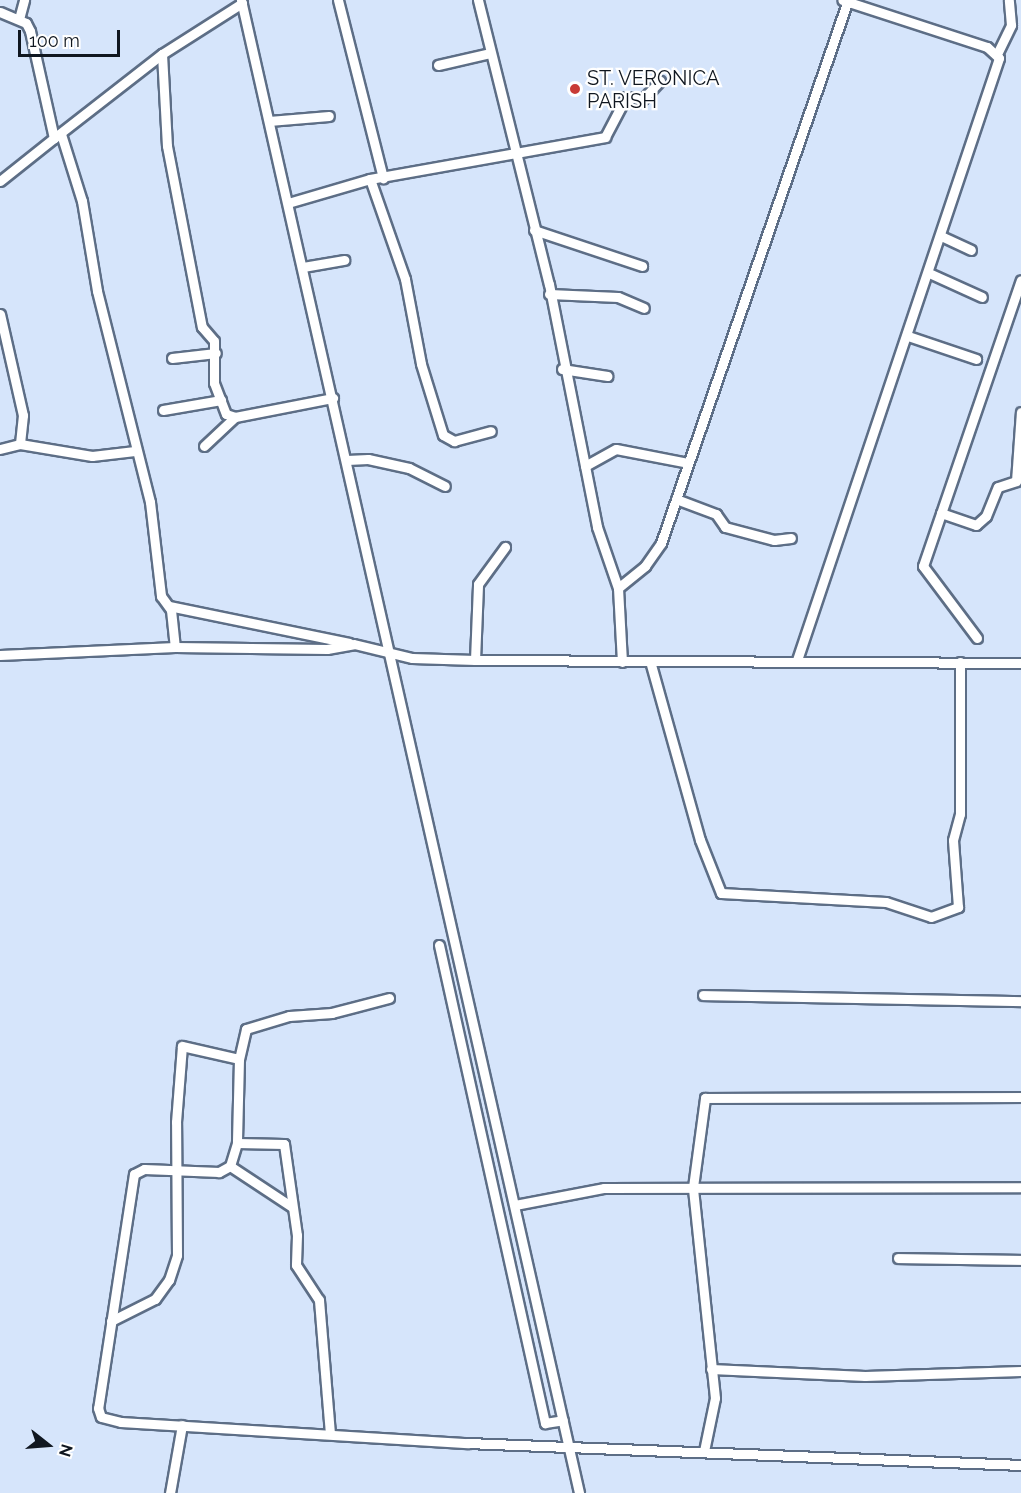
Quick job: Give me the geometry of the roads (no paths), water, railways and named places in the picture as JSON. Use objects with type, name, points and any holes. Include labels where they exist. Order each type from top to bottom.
[{"type":"street","points":[[19,19],[24,0]]},
{"type":"street","points":[[338,0],[383,178]]},
{"type":"street","points":[[478,0],[513,155],[549,294],[562,369],[597,527],[618,588],[622,662]]},
{"type":"street","points":[[797,660],[942,236],[998,65],[998,52],[1011,25],[1010,0]]},
{"type":"street","points":[[0,181],[162,54],[242,1],[579,1493]]},
{"type":"street","points":[[618,588],[645,566],[661,543],[846,1],[998,52]]},
{"type":"street","points":[[0,12],[19,19],[30,31],[58,136],[82,201],[97,291],[135,451],[150,502],[161,596],[169,606],[175,647]]},
{"type":"street","points":[[438,65],[490,53]]},
{"type":"street","points":[[162,54],[167,146],[202,327],[214,341],[216,353],[214,383],[226,414],[235,417],[333,398]]},
{"type":"street","points":[[288,203],[370,179],[605,137],[626,97],[643,99],[660,81]]},
{"type":"street","points":[[269,121],[329,116]]},
{"type":"street","points":[[370,179],[405,279],[421,364],[443,435],[454,441],[491,430]]},
{"type":"street","points":[[534,230],[642,266]]},
{"type":"street","points":[[942,236],[971,250]]},
{"type":"street","points":[[303,267],[344,260]]},
{"type":"street","points":[[929,273],[982,297]]},
{"type":"street","points":[[977,638],[924,570],[941,513],[1020,285]]},
{"type":"street","points":[[549,294],[618,297],[644,308]]},
{"type":"street","points":[[0,314],[23,415],[20,444]]},
{"type":"street","points":[[908,336],[976,359]]},
{"type":"street","points":[[172,358],[216,353]]},
{"type":"street","points":[[562,369],[607,376]]},
{"type":"street","points":[[164,410],[221,400]]},
{"type":"street","points":[[941,513],[976,525],[986,516],[998,487],[1016,481],[1021,412]]},
{"type":"street","points":[[204,446],[235,417]]},
{"type":"street","points":[[0,449],[20,444],[92,456],[135,451]]},
{"type":"street","points":[[585,466],[616,449],[688,463]]},
{"type":"street","points":[[347,460],[368,459],[409,468],[445,486]]},
{"type":"street","points":[[676,499],[716,514],[725,527],[774,540],[791,538]]},
{"type":"street","points":[[475,660],[478,584],[505,547]]},
{"type":"street","points":[[169,606],[388,650],[412,658],[622,662],[797,660],[1021,663]]},
{"type":"street","points":[[0,655],[175,647],[327,649],[354,644]]},
{"type":"street","points":[[650,661],[700,840],[720,893],[886,902],[931,917],[958,908],[953,840],[960,814],[960,662]]},
{"type":"street","points":[[439,945],[545,1424],[563,1420]]},
{"type":"street","points":[[703,995],[1021,1001]]},
{"type":"street","points":[[389,998],[332,1013],[289,1016],[246,1029],[239,1059],[237,1143],[230,1166],[219,1172],[178,1173],[140,1170],[133,1177],[98,1408],[101,1417],[182,1425],[467,1443],[568,1443],[1021,1465]]},
{"type":"street","points":[[111,1321],[155,1299],[169,1280],[177,1255],[176,1122],[182,1046],[239,1059]]},
{"type":"street","points":[[704,1451],[715,1398],[693,1187],[705,1098],[1021,1097]]},
{"type":"street","points":[[237,1143],[284,1144],[296,1265],[320,1300],[330,1433]]},
{"type":"street","points":[[230,1166],[292,1207]]},
{"type":"street","points":[[515,1205],[604,1188],[1021,1187]]},
{"type":"street","points":[[898,1258],[1021,1260]]},
{"type":"street","points":[[711,1369],[865,1376],[1021,1371]]},
{"type":"street","points":[[170,1493],[182,1425]]},
{"type":"place","name":"ST. VERONICA PARISH","points":[[575,89]]}]
